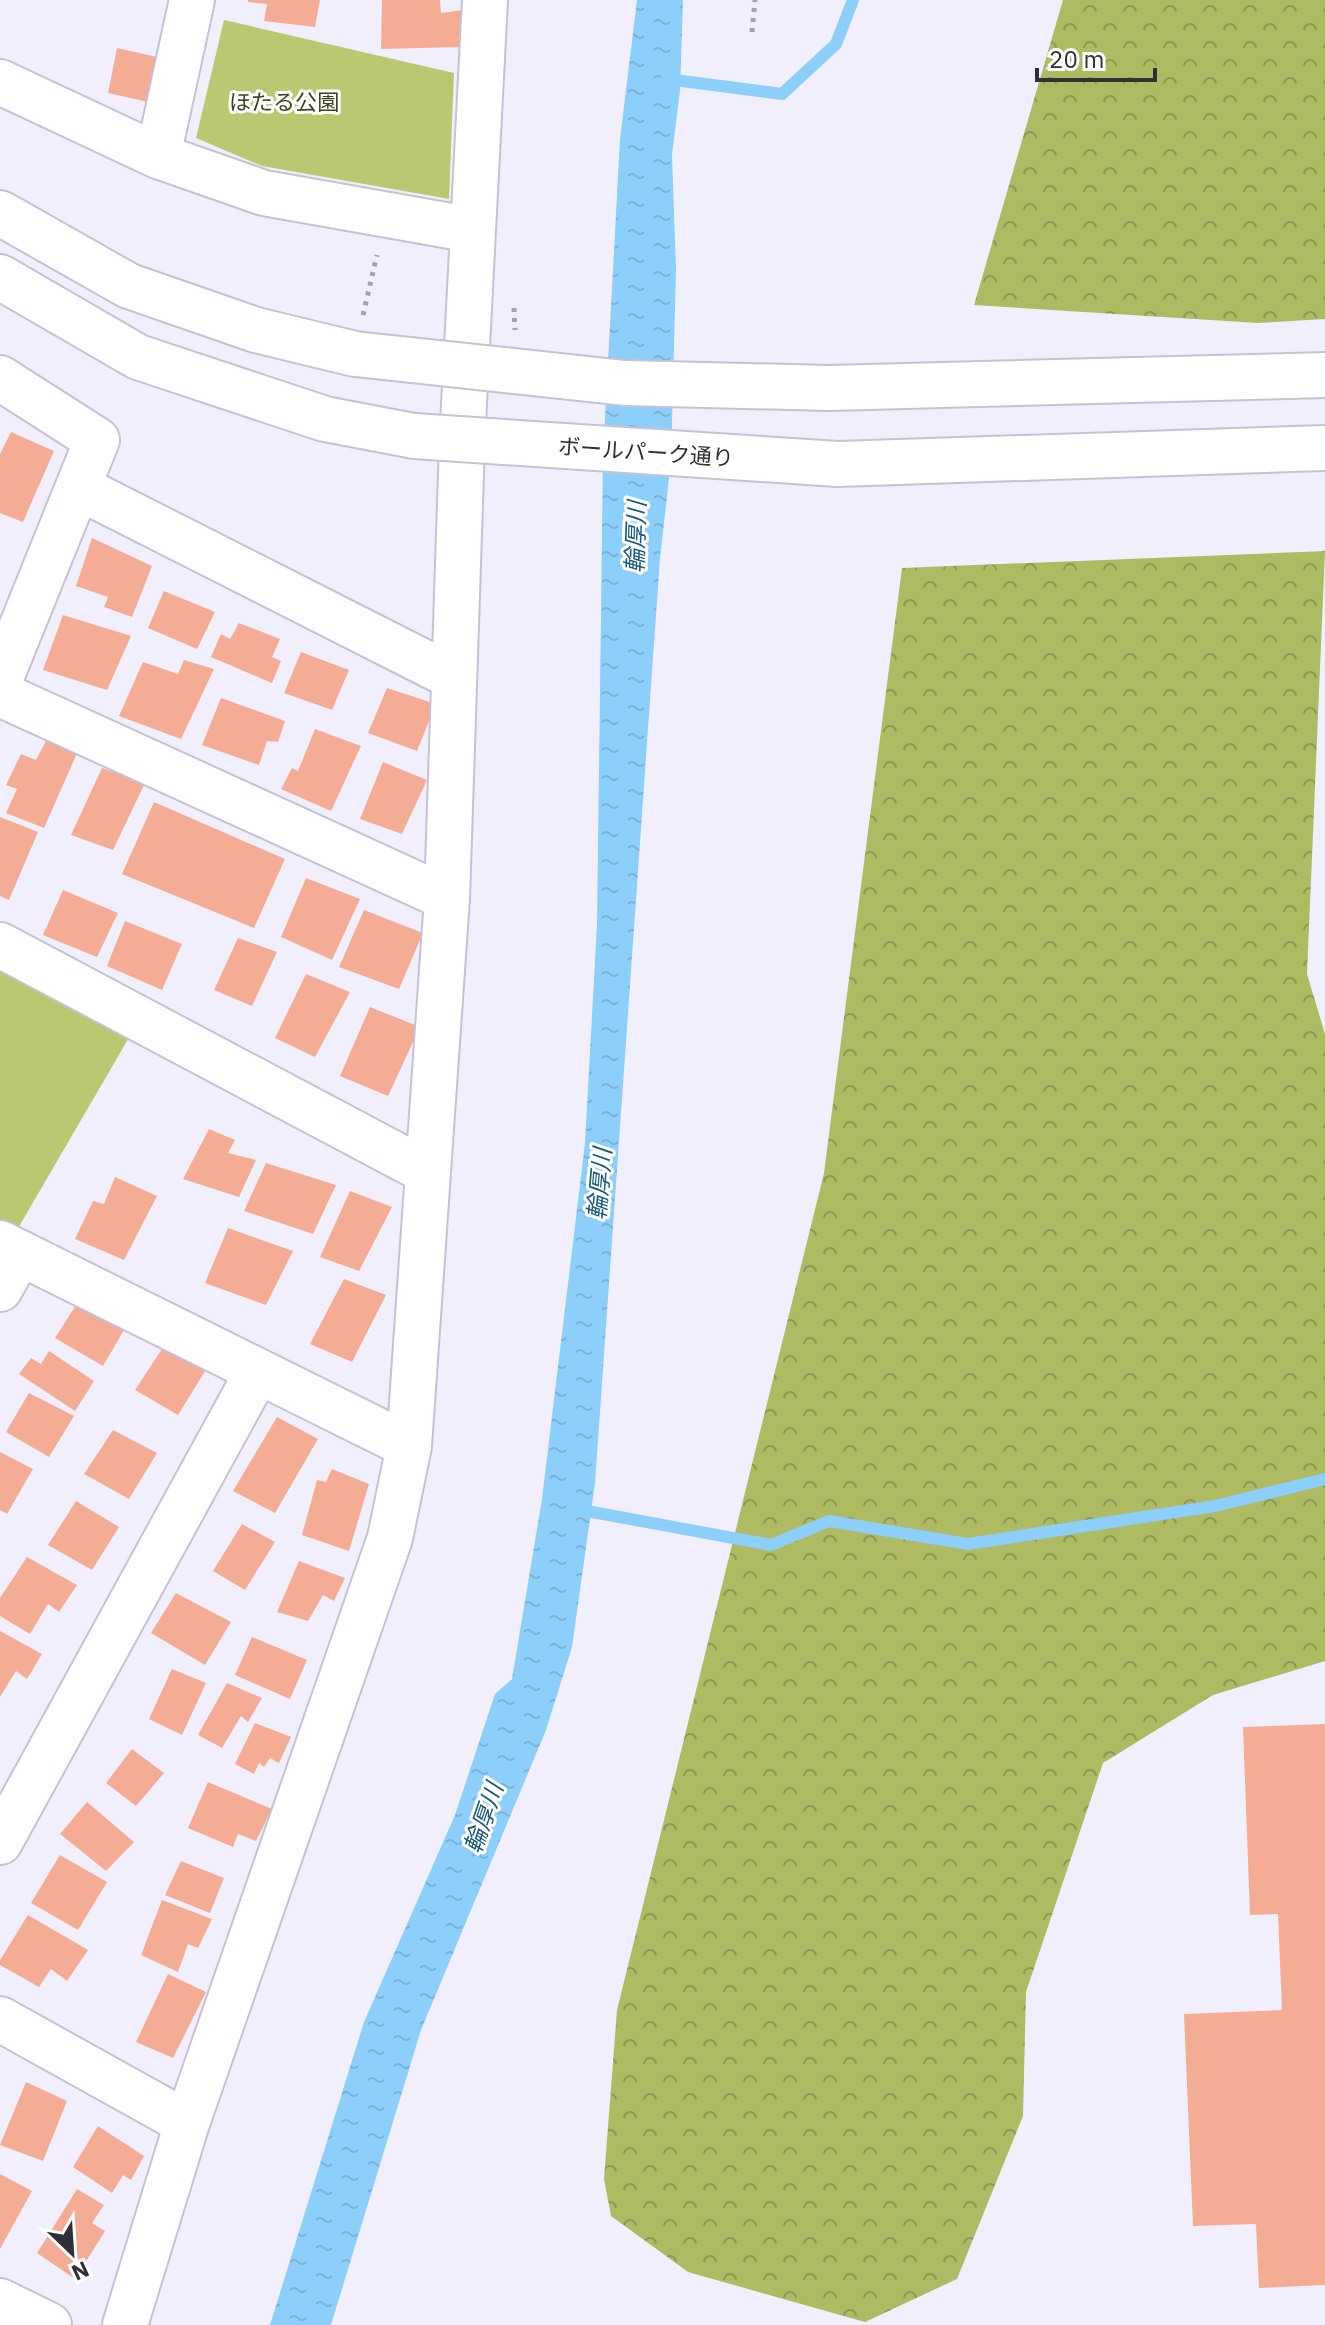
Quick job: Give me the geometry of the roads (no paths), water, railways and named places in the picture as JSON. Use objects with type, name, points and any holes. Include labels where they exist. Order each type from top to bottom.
[{"type":"street","points":[[158,156],[192,0]]},
{"type":"street","points":[[125,2325],[187,2123],[390,1538],[409,1446],[447,898],[453,677],[485,0]]},
{"type":"street","points":[[0,82],[158,156],[264,193],[473,230]]},
{"type":"street","points":[[0,213],[129,286],[256,330],[355,354],[625,383],[830,388],[1325,375]]},
{"type":"street","name":"ボールパーク通り","points":[[0,277],[138,357],[325,419],[414,436],[838,464],[1325,448]]},
{"type":"street","points":[[0,378],[97,440],[0,680]]},
{"type":"street","points":[[78,487],[453,677]]},
{"type":"street","points":[[0,694],[447,898]]},
{"type":"street","points":[[0,945],[426,1171]]},
{"type":"street","points":[[7,1262],[258,1371],[409,1446]]},
{"type":"street","points":[[0,1842],[258,1371]]},
{"type":"street","points":[[0,2019],[187,2123]]},
{"type":"street","points":[[0,2301],[49,2325]]},
{"type":"water","name":"輪厚川","points":[[637,0],[683,0],[680,90],[672,155],[676,270],[671,461],[660,558],[595,1483],[572,1647],[546,1730],[421,2030],[331,2325],[270,2325],[364,2022],[455,1815],[495,1694],[512,1679],[542,1499],[585,1143],[597,924],[603,456],[620,139]]},
{"type":"waterway","points":[[667,79],[782,94],[836,44],[853,0]]},
{"type":"waterway","points":[[576,1509],[771,1545],[829,1521],[968,1544],[1215,1506],[1325,1479]]},
{"type":"park label","name":"ほたる公園","points":[[284,102]]}]
